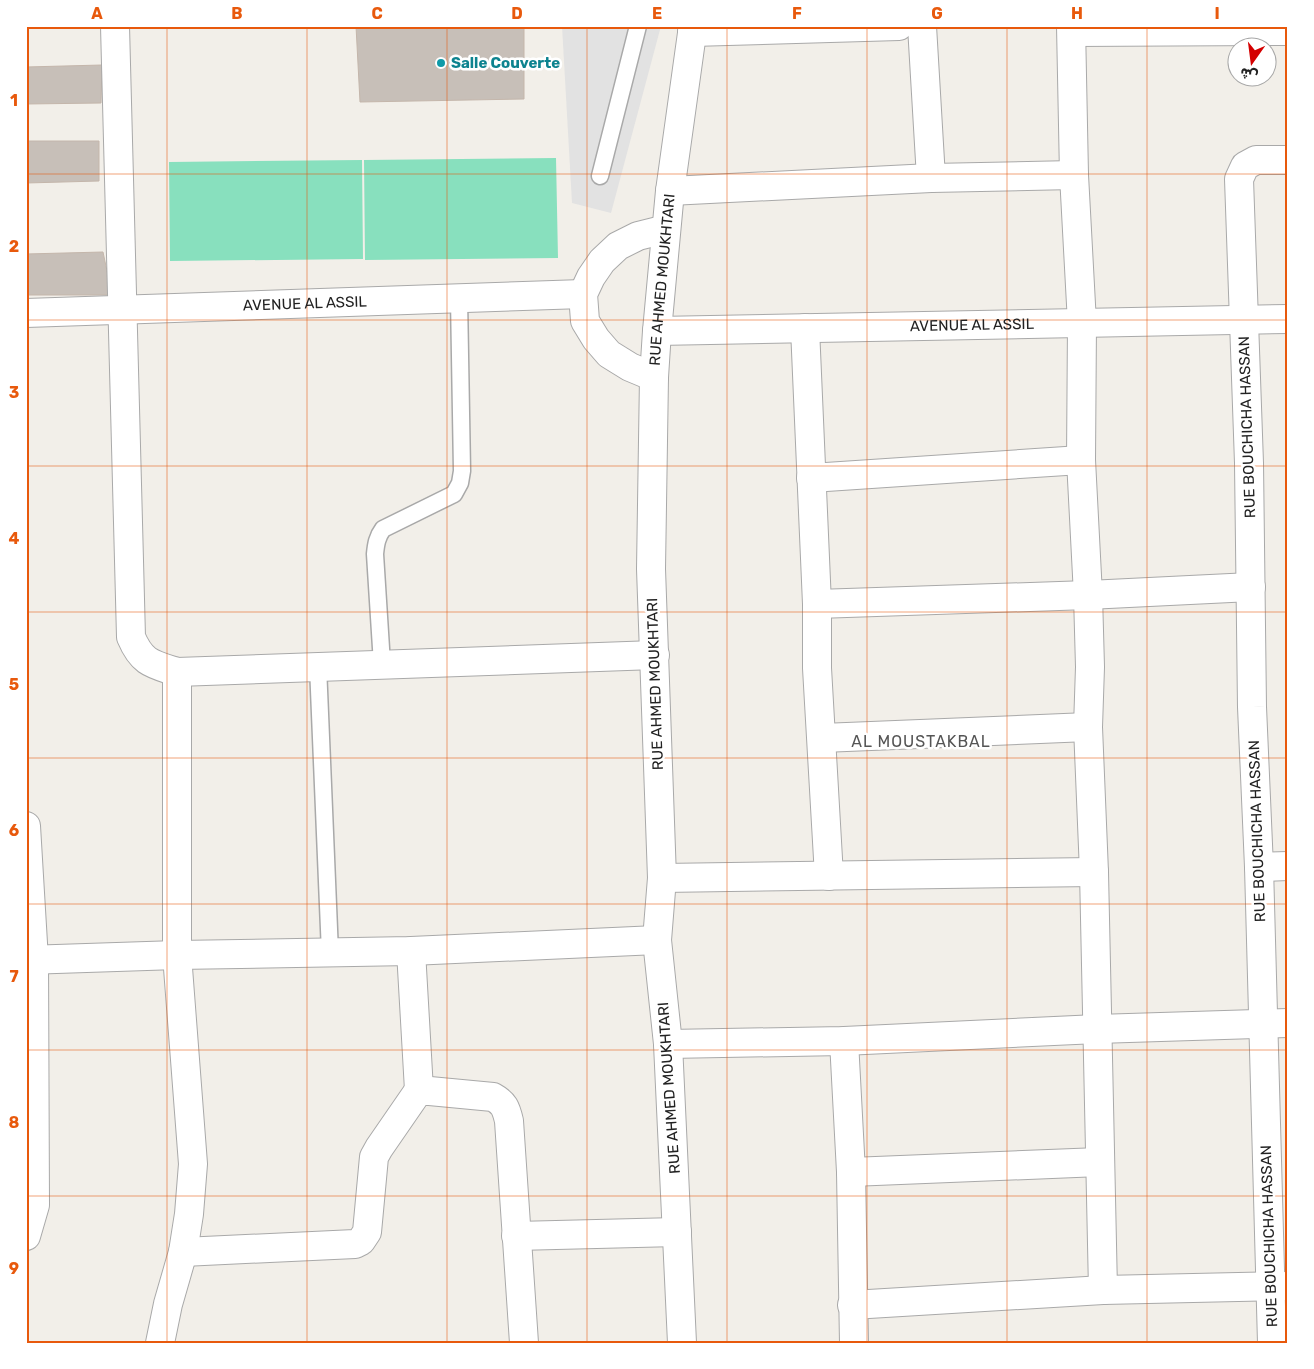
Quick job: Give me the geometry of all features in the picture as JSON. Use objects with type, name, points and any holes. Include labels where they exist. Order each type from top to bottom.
[{"type":"street","points":[[115,26],[131,637],[136,650],[144,659],[177,672],[655,655]]},
{"type":"street","points":[[692,29],[899,26]]},
{"type":"street","points":[[922,26],[931,178]]},
{"type":"street","name":"RUE AHMED MOUKHTARI","points":[[682,1343],[668,1044],[657,940],[662,878],[651,570],[654,377],[657,331],[670,191],[692,29]]},
{"type":"street","points":[[1103,1290],[1094,872],[1088,727],[1090,667],[1081,460],[1082,323],[1074,175],[1071,29],[1288,31]]},
{"type":"street","name":"RUE BOUCHICHA HASSAN","points":[[1272,1343],[1279,1286],[1275,1023],[1259,867],[1252,707],[1249,463],[1239,179],[1245,166],[1256,160],[1288,160]]},
{"type":"street","points":[[670,191],[931,178],[1074,175]]},
{"type":"street","points":[[654,377],[630,367],[605,349],[586,322],[583,294],[602,261],[618,246],[638,236],[666,228]]},
{"type":"street","name":"AVENUE AL ASSIL","points":[[26,313],[583,294]]},
{"type":"street","name":"AVENUE AL ASSIL","points":[[657,331],[1288,319]]},
{"type":"street","points":[[805,328],[817,604],[817,668],[830,876]]},
{"type":"street","points":[[812,478],[1081,460]]},
{"type":"street","points":[[817,604],[1088,595],[1251,587]]},
{"type":"street","points":[[160,1343],[168,1304],[183,1252],[189,1214],[193,1164],[177,955],[177,672]]},
{"type":"street","points":[[822,738],[1088,727]]},
{"type":"street","points":[[26,826],[35,1205],[26,1236]]},
{"type":"street","points":[[1259,867],[1288,866]]},
{"type":"street","points":[[662,878],[1094,872]]},
{"type":"street","points":[[30,960],[177,955],[411,951],[657,940]]},
{"type":"street","points":[[183,1252],[355,1244],[361,1241],[367,1232],[374,1157],[378,1148],[419,1090],[411,951]]},
{"type":"street","points":[[668,1044],[844,1041],[1275,1023]]},
{"type":"street","points":[[844,1041],[850,1172],[854,1343]]},
{"type":"street","points":[[419,1090],[493,1097],[503,1102],[507,1110],[524,1343]]},
{"type":"street","points":[[850,1172],[1100,1162]]},
{"type":"street","points":[[516,1236],[677,1232]]},
{"type":"street","points":[[852,1305],[1103,1290],[1279,1286]]},
{"type":"lane","points":[[600,176],[638,26]]},
{"type":"lane","points":[[382,664],[375,554],[379,534],[383,529],[454,494],[460,483],[462,471],[458,298]]},
{"type":"lane","points":[[318,666],[330,953]]},
{"type":"green space","points":[[556,158],[558,258],[365,260],[364,160]]},
{"type":"green space","points":[[362,160],[363,259],[170,261],[169,162]]},
{"type":"shaded area","points":[[562,26],[661,26],[611,213],[572,203]]},
{"type":"building","name":"Salle Couverte","points":[[356,26],[524,26],[524,99],[360,102]]},
{"type":"building","points":[[102,65],[101,103],[26,104],[26,67]]},
{"type":"building","points":[[26,141],[99,141],[99,181],[26,183]]},
{"type":"building","points":[[103,252],[112,295],[26,295],[26,254]]},
{"type":"place","name":"Salle Couverte","points":[[441,63]]},
{"type":"district","name":"AL MOUSTAKBAL","points":[[921,741]]}]
